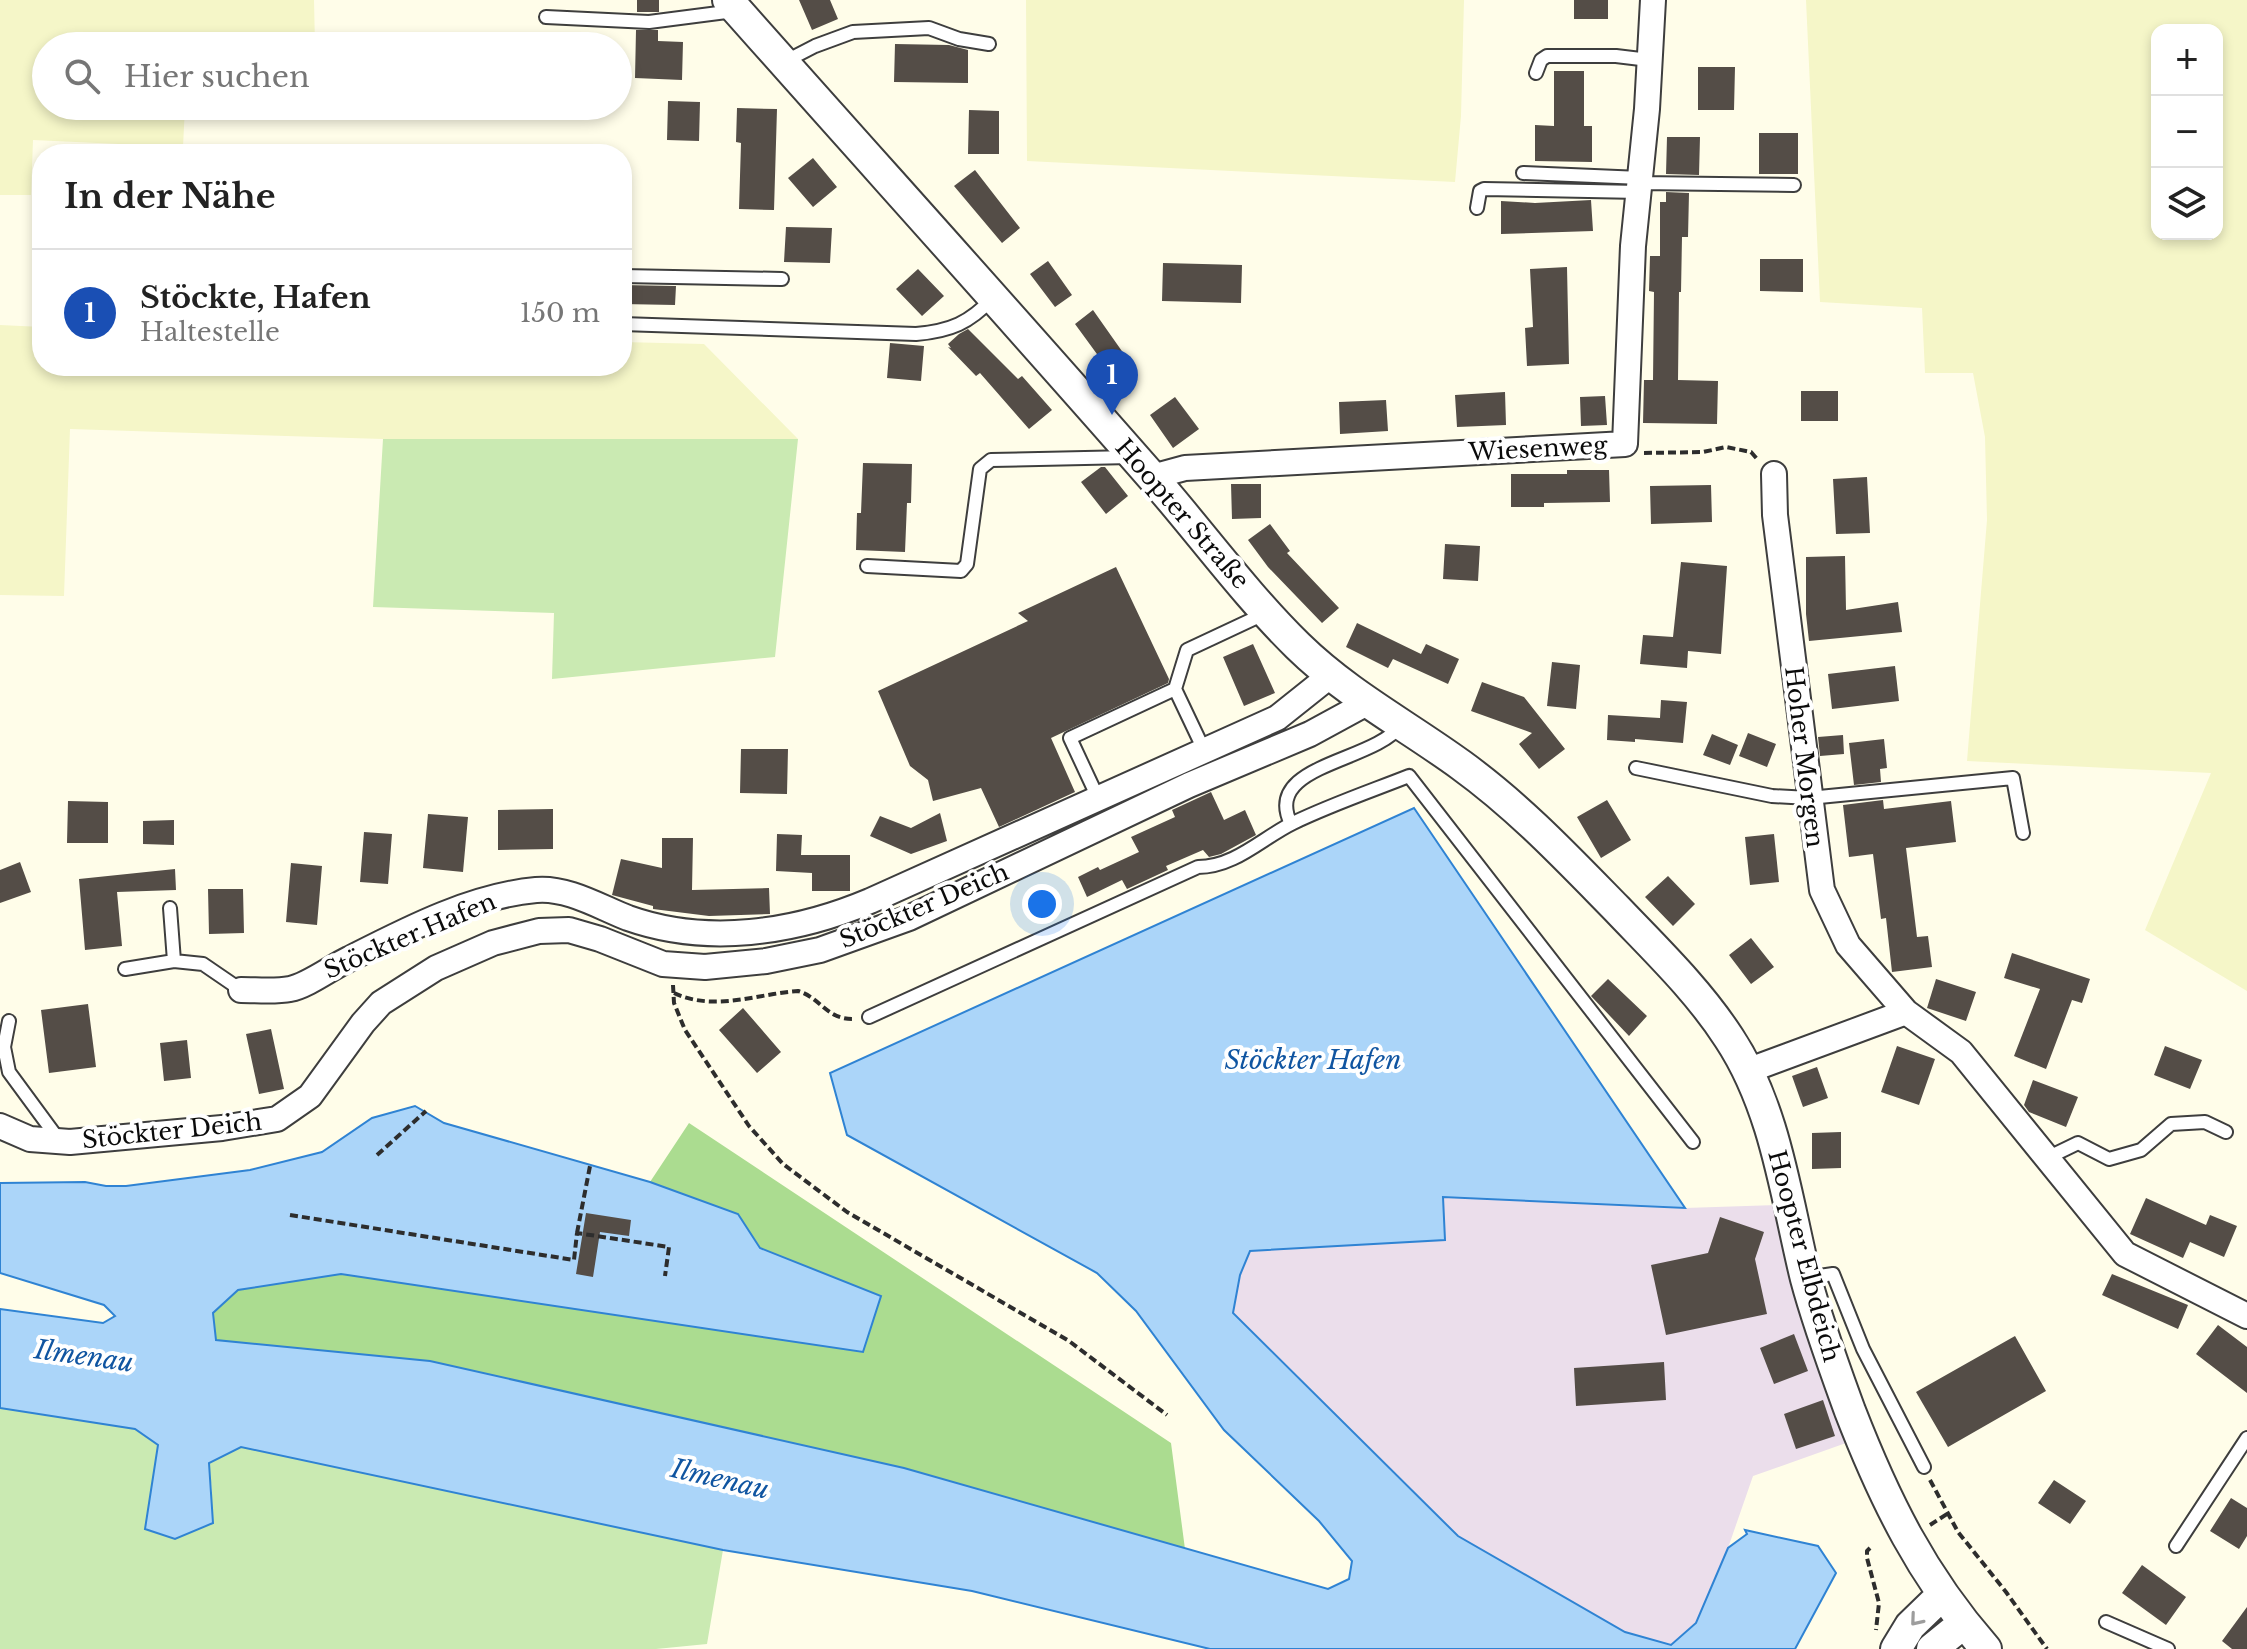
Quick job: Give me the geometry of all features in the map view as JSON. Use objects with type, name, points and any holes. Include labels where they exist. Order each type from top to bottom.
[{"type":"street","name":"Wiesenweg","points":[[1143,467],[1185,468],[1625,444],[1633,246],[1653,0]]},
{"type":"street","name":"Hoopter Straße","points":[[732,5],[1143,467],[1267,613],[1331,675],[1367,703],[1458,762],[1504,798],[1567,858],[1682,978]]},
{"type":"street","name":"Hoher Morgen","points":[[1774,474],[1775,515],[1822,890],[1848,945],[1906,1012],[1961,1052],[2125,1254],[2247,1316]]},
{"type":"street","name":"Stöckter Hafen","points":[[241,990],[291,989],[395,937],[469,906],[540,889],[566,893],[630,918],[696,933],[756,932],[810,923],[870,901],[1277,718],[1331,675]]},
{"type":"street","name":"Stöckter Deich","points":[[0,1126],[30,1139],[61,1143],[222,1128],[277,1119],[310,1096],[381,1003],[450,961],[521,934],[557,929],[584,933],[675,966],[730,966],[820,950],[909,918],[1189,785],[1310,734],[1367,703]]},
{"type":"street","name":"Hoopter Elbdeich","points":[[1682,978],[1730,1039],[1765,1115],[1817,1321],[1882,1488],[1904,1534],[1942,1595],[1986,1649]]},
{"type":"street","points":[[1747,1071],[1906,1012]]},
{"type":"street","points":[[1885,1643],[1910,1626],[1942,1595]]},
{"type":"street","points":[[1932,1649],[1964,1623]]},
{"type":"lane","points":[[546,17],[649,22],[732,5]]},
{"type":"lane","points":[[783,62],[853,32],[929,28],[959,39],[989,44]]},
{"type":"lane","points":[[1536,73],[1541,60],[1547,56],[1616,56],[1649,60]]},
{"type":"lane","points":[[1523,173],[1640,184]]},
{"type":"lane","points":[[1477,208],[1480,191],[1484,189],[1640,184],[1794,185]]},
{"type":"lane","points":[[632,276],[782,279]]},
{"type":"lane","points":[[632,324],[916,334],[943,332],[975,317],[993,298]]},
{"type":"lane","points":[[867,566],[961,571],[967,564],[978,479],[984,464],[991,460],[1143,467]]},
{"type":"lane","points":[[1204,750],[1175,689],[1187,650],[1267,613]]},
{"type":"lane","points":[[1098,798],[1070,738],[1175,689]]},
{"type":"lane","points":[[1291,824],[1286,801],[1293,784],[1392,737],[1401,725]]},
{"type":"lane","points":[[1636,768],[1772,796],[1809,798],[2013,778],[2023,833]]},
{"type":"lane","points":[[869,1017],[1198,867],[1214,867],[1260,845],[1291,824],[1409,776],[1693,1142]]},
{"type":"lane","points":[[170,908],[174,961]]},
{"type":"lane","points":[[125,969],[174,961],[203,964],[241,990]]},
{"type":"lane","points":[[9,1021],[4,1047],[9,1072],[61,1143]]},
{"type":"lane","points":[[2047,1158],[2078,1143],[2109,1159],[2120,1156],[2141,1150],[2171,1124],[2205,1122],[2226,1132]]},
{"type":"lane","points":[[1806,1278],[1833,1274],[1863,1349],[1924,1467]]},
{"type":"lane","points":[[2176,1546],[2247,1438]]},
{"type":"lane","points":[[2106,1622],[2168,1649]]},
{"type":"path","points":[[1625,444],[1636,453],[1703,452],[1726,447],[1742,449],[1751,452],[1774,474]]},
{"type":"path","points":[[675,966],[674,1003],[685,1030],[749,1126],[783,1164],[847,1212],[1069,1341],[1167,1415]]},
{"type":"path","points":[[674,993],[696,1002],[712,1003],[798,991],[809,994],[828,1014],[849,1020],[869,1017]]},
{"type":"path","points":[[377,1155],[426,1111]]},
{"type":"path","points":[[290,1215],[574,1260],[590,1166]]},
{"type":"path","points":[[577,1233],[669,1247],[665,1276]]},
{"type":"path","points":[[1924,1467],[1947,1514],[2047,1649]]},
{"type":"path","points":[[1930,1525],[1947,1514]]},
{"type":"path","points":[[1870,1548],[1867,1558],[1879,1603],[1885,1643]]},
{"type":"shaded area","points":[[1442,1197],[1685,1208],[1777,1205],[1805,1330],[1846,1443],[1753,1476],[1728,1548],[1696,1623],[1671,1645],[1625,1632],[1458,1536],[1233,1313],[1240,1275],[1250,1251],[1445,1239]]},
{"type":"green space","points":[[0,0],[314,0],[315,32],[32,32],[32,120],[184,120],[183,144],[33,140],[31,195],[0,195]]},
{"type":"green space","points":[[1026,0],[1464,0],[1461,116],[1455,182],[1027,161]]},
{"type":"green space","points":[[1806,0],[2247,0],[2247,991],[2145,930],[2211,773],[1967,761],[1987,520],[1985,437],[1973,373],[1925,373],[1922,308],[1820,302]]},
{"type":"green space","points":[[0,325],[32,327],[32,376],[632,376],[632,342],[704,344],[798,439],[383,439],[70,429],[64,596],[0,595]]},
{"type":"green space","points":[[383,439],[798,439],[775,657],[552,679],[554,613],[373,607]]},
{"type":"green space","points":[[689,1123],[1171,1443],[1185,1549],[904,1468],[430,1361],[216,1340],[213,1313],[238,1290],[341,1274],[863,1351],[881,1296],[760,1248],[737,1214],[650,1182]]},
{"type":"green space","points":[[0,1408],[135,1429],[158,1445],[145,1529],[212,1492],[209,1462],[241,1446],[723,1550],[707,1644],[656,1649],[0,1649]]},
{"type":"water","name":"Ilmenau","points":[[1414,808],[1685,1208],[1443,1197],[1445,1240],[1250,1251],[1240,1275],[1233,1313],[1458,1536],[1625,1632],[1671,1645],[1696,1623],[1728,1548],[1747,1534],[1745,1530],[1818,1546],[1836,1573],[1795,1649],[1210,1649],[972,1591],[723,1550],[241,1447],[209,1463],[213,1523],[175,1539],[145,1529],[158,1445],[135,1429],[0,1408],[0,1309],[103,1323],[115,1316],[104,1305],[0,1273],[0,1183],[85,1182],[126,1186],[250,1170],[322,1152],[372,1118],[415,1106],[444,1123],[650,1182],[738,1214],[760,1248],[881,1296],[863,1352],[341,1274],[238,1290],[213,1313],[216,1340],[430,1361],[904,1468],[1328,1589],[1349,1579],[1352,1561],[1319,1521],[1224,1430],[1136,1311],[1097,1273],[847,1135],[830,1073]]},
{"type":"building","points":[[637,0],[659,0],[659,12],[637,12]]},
{"type":"building","points":[[799,0],[830,0],[838,19],[812,30]]},
{"type":"building","points":[[1574,0],[1608,0],[1608,19],[1574,19]]},
{"type":"building","points":[[636,30],[658,30],[658,41],[683,42],[682,80],[635,78]]},
{"type":"building","points":[[895,44],[949,45],[968,50],[968,83],[894,82]]},
{"type":"building","points":[[1698,67],[1735,67],[1734,110],[1698,110]]},
{"type":"building","points":[[1554,71],[1584,71],[1584,126],[1592,126],[1592,162],[1535,161],[1535,125],[1554,126]]},
{"type":"building","points":[[668,101],[700,102],[699,141],[667,140]]},
{"type":"building","points":[[737,108],[777,109],[774,210],[739,209],[741,143],[736,142]]},
{"type":"building","points":[[969,110],[999,111],[999,154],[968,154]]},
{"type":"building","points":[[1759,133],[1798,133],[1798,174],[1759,174]]},
{"type":"building","points":[[1667,137],[1700,137],[1699,175],[1666,174]]},
{"type":"building","points":[[813,158],[837,187],[813,207],[788,178]]},
{"type":"building","points":[[975,170],[1020,228],[1002,243],[954,186]]},
{"type":"building","points":[[1666,192],[1689,193],[1688,237],[1682,237],[1678,380],[1718,381],[1717,424],[1643,423],[1644,380],[1653,380],[1654,292],[1649,291],[1650,256],[1660,256],[1660,202],[1666,202]]},
{"type":"building","points":[[1591,200],[1593,231],[1501,234],[1501,201]]},
{"type":"building","points":[[786,227],[832,228],[830,263],[784,262]]},
{"type":"building","points":[[1760,259],[1803,259],[1803,292],[1760,291]]},
{"type":"building","points":[[1048,261],[1072,295],[1055,307],[1030,274]]},
{"type":"building","points":[[1163,263],[1242,265],[1241,303],[1162,301]]},
{"type":"building","points":[[1567,267],[1569,364],[1527,366],[1525,328],[1533,327],[1530,269]]},
{"type":"building","points":[[918,269],[944,296],[922,316],[896,289]]},
{"type":"building","points":[[632,285],[676,286],[675,305],[632,304]]},
{"type":"building","points":[[1093,310],[1131,364],[1113,376],[1075,324]]},
{"type":"building","points":[[968,329],[1018,379],[1022,376],[1052,410],[1029,429],[980,373],[976,376],[948,347],[951,348],[948,344]]},
{"type":"building","points":[[890,343],[924,346],[921,381],[887,378]]},
{"type":"building","points":[[1801,391],[1838,391],[1838,421],[1801,421]]},
{"type":"building","points":[[1505,392],[1506,425],[1457,427],[1455,395]]},
{"type":"building","points":[[1605,396],[1607,425],[1581,426],[1580,397]]},
{"type":"building","points":[[1175,397],[1199,429],[1173,448],[1150,415]]},
{"type":"building","points":[[1386,400],[1388,431],[1340,434],[1339,402]]},
{"type":"building","points":[[863,463],[912,464],[905,552],[856,550]]},
{"type":"building","points":[[1105,467],[1128,496],[1106,514],[1081,482]]},
{"type":"building","points":[[1567,470],[1609,470],[1610,502],[1511,507],[1511,474],[1567,474]]},
{"type":"building","points":[[1867,477],[1870,533],[1836,534],[1833,479]]},
{"type":"building","points":[[1231,484],[1261,484],[1261,518],[1232,519]]},
{"type":"building","points":[[1711,485],[1712,522],[1651,524],[1650,486]]},
{"type":"building","points":[[1270,524],[1290,551],[1287,553],[1339,608],[1322,623],[1268,567],[1248,540]]},
{"type":"building","points":[[1445,544],[1480,546],[1478,581],[1443,579]]},
{"type":"building","points":[[1845,556],[1846,610],[1898,602],[1902,632],[1809,641],[1806,557]]},
{"type":"building","points":[[1681,562],[1727,566],[1721,654],[1688,651],[1687,668],[1640,664],[1643,635],[1673,637]]},
{"type":"building","points":[[1116,567],[1169,679],[1168,683],[1051,738],[1075,792],[999,827],[981,788],[933,801],[928,780],[910,766],[878,691],[1028,621],[1018,613]]},
{"type":"building","points":[[1357,623],[1421,654],[1426,644],[1459,659],[1448,684],[1393,659],[1388,668],[1346,647]]},
{"type":"building","points":[[1253,644],[1275,693],[1244,706],[1223,657]]},
{"type":"building","points":[[1552,662],[1580,665],[1576,709],[1547,706]]},
{"type":"building","points":[[1895,666],[1899,701],[1832,709],[1828,674]]},
{"type":"building","points":[[1482,682],[1524,697],[1565,749],[1539,769],[1519,744],[1532,733],[1471,711]]},
{"type":"building","points":[[1661,700],[1687,702],[1683,743],[1607,740],[1608,715],[1660,718]]},
{"type":"building","points":[[1748,733],[1776,744],[1767,767],[1739,756]]},
{"type":"building","points":[[1712,734],[1738,745],[1730,765],[1703,755]]},
{"type":"building","points":[[1843,735],[1844,754],[1820,756],[1818,737]]},
{"type":"building","points":[[1884,739],[1887,768],[1880,769],[1881,782],[1854,785],[1849,743]]},
{"type":"building","points":[[741,749],[788,749],[787,794],[740,793]]},
{"type":"building","points":[[1211,792],[1224,820],[1245,810],[1256,835],[1221,854],[1209,857],[1203,850],[1166,866],[1168,870],[1127,889],[1122,880],[1087,897],[1078,877],[1139,852],[1131,837],[1175,817],[1172,810]]},
{"type":"building","points":[[1607,800],[1631,840],[1601,858],[1577,817]]},
{"type":"building","points":[[1883,800],[1884,809],[1951,801],[1956,842],[1906,848],[1917,937],[1928,936],[1932,967],[1892,972],[1886,918],[1881,919],[1873,854],[1849,857],[1843,805]]},
{"type":"building","points":[[68,801],[108,802],[108,843],[67,843]]},
{"type":"building","points":[[553,809],[553,849],[498,850],[498,810]]},
{"type":"building","points":[[940,813],[947,841],[911,854],[870,836],[880,816],[911,828]]},
{"type":"building","points":[[428,814],[468,817],[463,872],[423,868]]},
{"type":"building","points":[[174,820],[174,845],[143,844],[143,821]]},
{"type":"building","points":[[364,832],[392,834],[388,884],[360,882]]},
{"type":"building","points":[[777,834],[802,835],[801,855],[850,855],[850,891],[812,891],[812,873],[776,871]]},
{"type":"building","points":[[1774,834],[1779,882],[1750,885],[1745,837]]},
{"type":"building","points":[[662,838],[693,838],[692,890],[769,888],[770,914],[709,916],[653,909],[653,906],[612,895],[621,859],[662,868]]},
{"type":"building","points":[[20,862],[31,892],[0,903],[0,870]]},
{"type":"building","points":[[291,863],[322,866],[317,925],[286,922]]},
{"type":"building","points":[[175,869],[176,890],[117,892],[122,946],[85,950],[79,879]]},
{"type":"building","points":[[1668,876],[1695,904],[1673,926],[1645,897]]},
{"type":"building","points":[[208,889],[243,889],[244,933],[209,934]]},
{"type":"building","points":[[1751,938],[1774,967],[1751,984],[1729,955]]},
{"type":"building","points":[[2012,953],[2090,979],[2082,1003],[2072,1000],[2046,1069],[2014,1056],[2040,989],[2004,978]]},
{"type":"building","points":[[1608,979],[1647,1016],[1629,1036],[1591,996]]},
{"type":"building","points":[[1936,979],[1976,992],[1966,1021],[1927,1008]]},
{"type":"building","points":[[88,1004],[96,1067],[49,1073],[41,1010]]},
{"type":"building","points":[[743,1008],[781,1052],[757,1073],[719,1030]]},
{"type":"building","points":[[271,1029],[284,1089],[259,1094],[246,1034]]},
{"type":"building","points":[[187,1040],[191,1078],[164,1081],[160,1043]]},
{"type":"building","points":[[1897,1046],[1935,1059],[1919,1105],[1881,1092]]},
{"type":"building","points":[[2165,1046],[2202,1060],[2190,1089],[2154,1075]]},
{"type":"building","points":[[1817,1067],[1828,1098],[1803,1107],[1792,1076]]},
{"type":"building","points":[[2033,1080],[2078,1097],[2066,1127],[2029,1112],[2024,1105]]},
{"type":"building","points":[[1841,1132],[1841,1168],[1812,1169],[1812,1133]]},
{"type":"building","points":[[2146,1198],[2206,1225],[2210,1215],[2237,1226],[2224,1257],[2190,1242],[2183,1258],[2130,1234]]},
{"type":"building","points":[[586,1213],[631,1220],[629,1236],[600,1232],[593,1277],[576,1274]]},
{"type":"building","points":[[1720,1217],[1764,1232],[1755,1259],[1767,1314],[1666,1335],[1651,1265],[1708,1253]]},
{"type":"building","points":[[2112,1274],[2188,1305],[2178,1329],[2102,1295]]},
{"type":"building","points":[[2218,1325],[2247,1347],[2247,1393],[2196,1354]]},
{"type":"building","points":[[1794,1334],[1808,1371],[1774,1384],[1760,1348]]},
{"type":"building","points":[[2015,1336],[2046,1391],[1948,1447],[1916,1392]]},
{"type":"building","points":[[1664,1362],[1666,1400],[1576,1406],[1574,1368]]},
{"type":"building","points":[[1823,1400],[1835,1436],[1796,1449],[1784,1414]]},
{"type":"building","points":[[2054,1480],[2086,1501],[2070,1524],[2038,1503]]},
{"type":"building","points":[[2231,1498],[2247,1508],[2247,1536],[2239,1549],[2210,1531]]},
{"type":"building","points":[[2142,1565],[2186,1597],[2166,1625],[2122,1593]]},
{"type":"building","points":[[2247,1607],[2247,1649],[2232,1649],[2222,1641]]},
{"type":"place","name":"Stöckte, Hafen","points":[[1112,415]]}]
